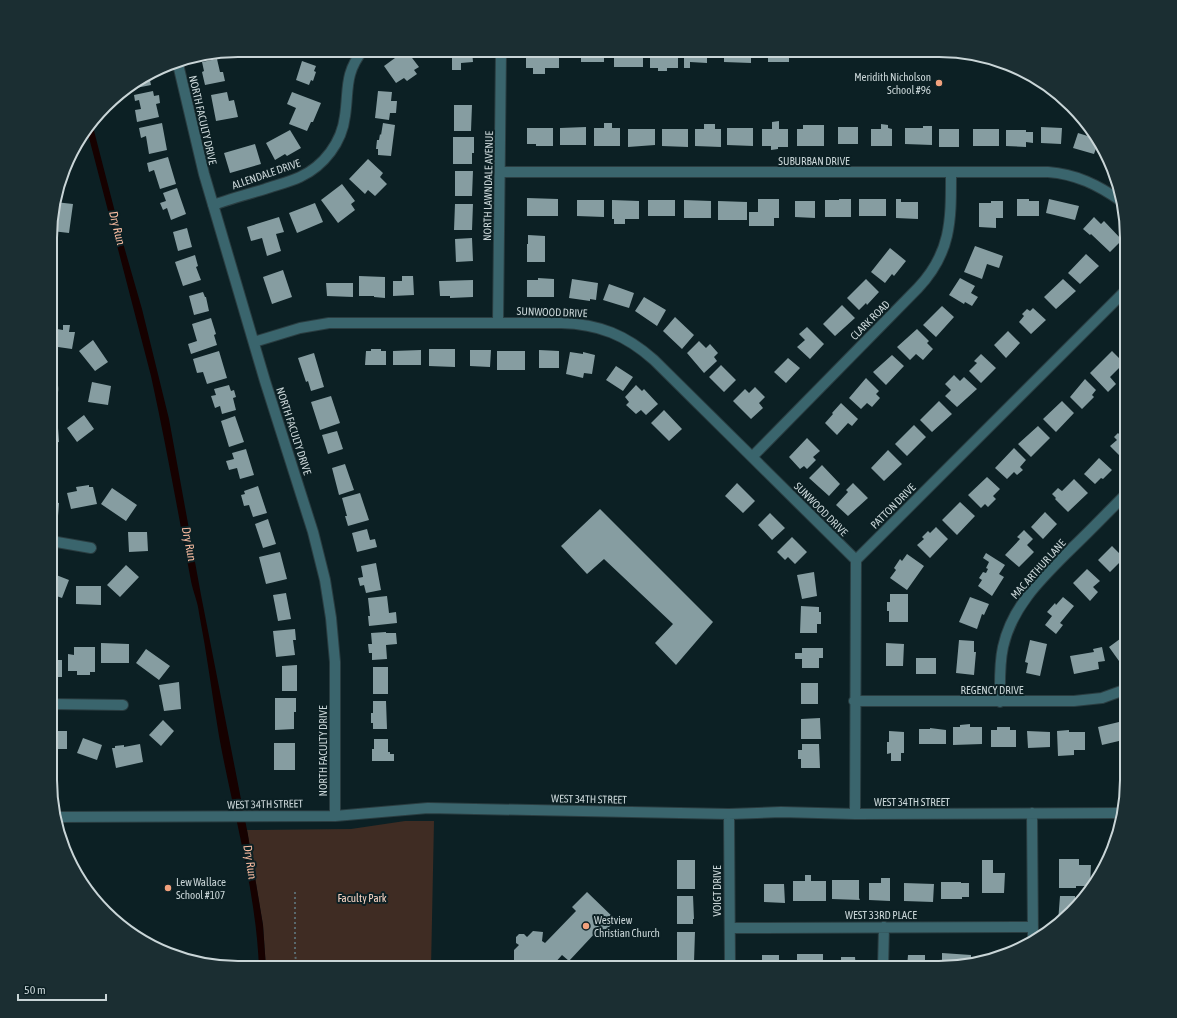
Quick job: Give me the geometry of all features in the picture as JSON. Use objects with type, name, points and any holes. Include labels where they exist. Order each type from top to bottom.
[{"type":"street","name":"ALLENDALE DRIVE","points":[[213,205],[299,178],[313,170],[325,159],[342,132],[349,77],[358,57]]},
{"type":"street","name":"NORTH LAWNDALE AVENUE","points":[[498,323],[501,57]]},
{"type":"street","name":"NORTH FACULTY DRIVE","points":[[179,67],[196,144],[213,205],[313,532],[328,596],[333,634],[336,679],[335,816]]},
{"type":"street","name":"SUBURBAN DRIVE","points":[[500,172],[1042,172],[1086,180],[1116,197]]},
{"type":"street","name":"CLARK ROAD","points":[[752,457],[918,288],[932,271],[943,251],[949,229],[951,212],[951,173]]},
{"type":"street","name":"PATTON DRIVE","points":[[856,560],[1120,296]]},
{"type":"street","name":"SUNWOOD DRIVE","points":[[254,342],[300,328],[329,323],[578,323],[604,329],[629,340],[654,360],[856,560]]},
{"type":"street","name":"MAC ARTHUR LANE","points":[[1000,702],[1000,665],[1002,648],[1016,612],[1025,598],[1043,578],[1120,500]]},
{"type":"street","points":[[57,543],[91,548]]},
{"type":"street","points":[[855,814],[854,701],[856,560]]},
{"type":"street","name":"REGENCY DRIVE","points":[[854,701],[1000,702],[1091,700],[1120,692]]},
{"type":"street","points":[[57,704],[123,705]]},
{"type":"street","name":"WEST 34TH STREET","points":[[60,817],[335,816],[428,808],[729,814],[782,812],[855,814],[1117,813]]},
{"type":"street","points":[[1032,813],[1032,936]]},
{"type":"street","name":"VOIGT DRIVE","points":[[729,814],[730,961]]},
{"type":"street","points":[[883,961],[884,927]]},
{"type":"street","name":"WEST 33RD PLACE","points":[[730,928],[1032,927]]},
{"type":"path","points":[[294,892],[296,961]]},
{"type":"green space","name":"Faculty Park","points":[[405,821],[434,821],[431,961],[266,961],[263,925],[247,830],[351,829]]},
{"type":"water","name":"Dry Run","points":[[93,129],[142,309],[169,419],[201,595],[248,835],[263,925],[266,961],[259,961],[249,880],[219,736],[205,644],[191,581],[151,376],[88,135]]},
{"type":"building","points":[[396,57],[411,57],[419,67],[414,70],[417,74],[407,81],[404,78],[396,83],[384,66]]},
{"type":"building","points":[[452,57],[473,57],[473,62],[461,63],[461,70],[452,70]]},
{"type":"building","points":[[526,57],[559,57],[559,68],[545,68],[545,74],[533,74],[533,68],[526,68]]},
{"type":"building","points":[[581,57],[604,57],[604,62],[581,62]]},
{"type":"building","points":[[614,57],[643,57],[643,67],[614,67]]},
{"type":"building","points":[[650,57],[678,57],[678,68],[667,68],[667,71],[658,71],[658,68],[650,68]]},
{"type":"building","points":[[684,57],[707,57],[707,63],[690,62],[690,68],[684,68]]},
{"type":"building","points":[[724,57],[751,57],[751,63],[724,62]]},
{"type":"building","points":[[768,57],[789,57],[789,62],[768,62]]},
{"type":"building","points":[[217,59],[220,72],[223,72],[225,81],[205,85],[202,72],[204,71],[202,62]]},
{"type":"building","points":[[302,61],[316,66],[313,81],[311,80],[309,85],[296,80]]},
{"type":"building","points":[[150,80],[151,85],[136,88],[147,81]]},
{"type":"building","points":[[153,91],[154,96],[159,95],[160,103],[156,104],[159,117],[137,122],[135,110],[141,109],[139,100],[135,101],[134,95]]},
{"type":"building","points":[[378,91],[392,92],[391,101],[397,101],[396,113],[390,113],[389,120],[375,118]]},
{"type":"building","points":[[227,92],[229,101],[234,100],[238,117],[216,121],[211,95]]},
{"type":"building","points":[[292,92],[321,103],[313,122],[311,122],[307,131],[289,124],[296,108],[287,104]]},
{"type":"building","points":[[454,105],[472,105],[471,131],[454,131]]},
{"type":"building","points":[[779,121],[779,129],[788,129],[788,147],[778,147],[778,149],[771,150],[771,146],[762,146],[762,129],[772,129],[772,122]]},
{"type":"building","points":[[162,123],[167,150],[149,154],[146,136],[141,138],[139,128]]},
{"type":"building","points":[[383,123],[395,125],[391,156],[378,155],[378,149],[376,149],[377,140],[379,140],[380,134],[381,135]]},
{"type":"building","points":[[604,123],[612,123],[612,128],[620,128],[620,146],[594,146],[594,128],[604,128]]},
{"type":"building","points":[[704,124],[715,124],[715,129],[721,129],[721,147],[695,146],[695,129],[704,129]]},
{"type":"building","points":[[881,124],[888,125],[888,128],[892,129],[892,146],[871,146],[871,129],[881,129]]},
{"type":"building","points":[[803,125],[824,125],[824,146],[797,146],[797,129],[803,129]]},
{"type":"building","points":[[923,126],[932,126],[932,145],[905,144],[905,128],[923,128]]},
{"type":"building","points":[[586,127],[586,145],[560,145],[560,128]]},
{"type":"building","points":[[838,127],[858,127],[858,144],[838,144]]},
{"type":"building","points":[[1041,127],[1062,128],[1061,144],[1041,143]]},
{"type":"building","points":[[527,128],[553,128],[553,146],[536,146],[536,144],[527,144]]},
{"type":"building","points":[[727,128],[753,128],[753,146],[727,145]]},
{"type":"building","points":[[628,129],[655,129],[655,145],[628,147]]},
{"type":"building","points":[[662,129],[688,129],[688,147],[662,146]]},
{"type":"building","points":[[939,129],[959,129],[959,147],[939,147]]},
{"type":"building","points":[[973,129],[999,129],[999,146],[973,146]]},
{"type":"building","points":[[290,130],[301,148],[287,156],[285,154],[275,160],[266,143]]},
{"type":"building","points":[[1006,130],[1026,130],[1026,132],[1033,132],[1033,143],[1026,142],[1026,147],[1006,146]]},
{"type":"building","points":[[1078,133],[1090,137],[1096,148],[1094,154],[1073,148]]},
{"type":"building","points":[[453,137],[474,137],[472,164],[453,164]]},
{"type":"building","points":[[255,144],[261,164],[230,173],[224,153]]},
{"type":"building","points":[[168,157],[176,184],[160,189],[154,170],[149,172],[147,163]]},
{"type":"building","points":[[368,159],[383,173],[380,177],[387,184],[375,196],[368,190],[365,194],[349,179]]},
{"type":"building","points":[[455,171],[473,171],[472,196],[455,196]]},
{"type":"building","points":[[342,184],[355,201],[351,204],[355,210],[338,223],[321,200]]},
{"type":"building","points":[[177,188],[186,214],[171,220],[167,208],[163,210],[160,203],[166,201],[163,193]]},
{"type":"building","points":[[527,198],[558,199],[558,216],[527,216]]},
{"type":"building","points":[[758,199],[779,199],[779,218],[774,218],[774,226],[749,226],[749,212],[758,212]]},
{"type":"building","points":[[851,199],[851,217],[825,217],[825,200]]},
{"type":"building","points":[[859,199],[886,199],[886,216],[859,216]]},
{"type":"building","points":[[896,199],[901,199],[901,202],[918,202],[918,219],[896,218]]},
{"type":"building","points":[[1017,199],[1039,201],[1039,216],[1017,216]]},
{"type":"building","points":[[1049,199],[1079,206],[1075,220],[1046,213]]},
{"type":"building","points":[[577,200],[604,200],[604,217],[577,216]]},
{"type":"building","points":[[612,200],[639,201],[639,219],[625,219],[625,224],[614,224],[614,219],[612,219]]},
{"type":"building","points":[[648,200],[675,200],[675,216],[648,216]]},
{"type":"building","points":[[684,200],[711,201],[711,218],[684,218]]},
{"type":"building","points":[[718,201],[747,202],[747,220],[718,220]]},
{"type":"building","points":[[795,201],[815,201],[815,218],[795,217]]},
{"type":"building","points":[[991,201],[1003,201],[1003,218],[996,218],[996,228],[979,227],[979,203],[991,203]]},
{"type":"building","points":[[60,203],[73,204],[69,233],[57,232]]},
{"type":"building","points":[[315,203],[323,222],[297,233],[289,213]]},
{"type":"building","points":[[455,204],[473,204],[472,230],[454,230]]},
{"type":"building","points":[[279,217],[284,232],[276,234],[281,251],[267,256],[262,238],[251,241],[247,227]]},
{"type":"building","points":[[1094,217],[1101,224],[1104,221],[1120,238],[1120,242],[1110,252],[1091,234],[1090,235],[1083,229]]},
{"type":"building","points":[[187,228],[192,247],[178,251],[173,232]]},
{"type":"building","points":[[528,235],[545,236],[545,262],[527,262]]},
{"type":"building","points":[[472,238],[473,261],[456,262],[455,239]]},
{"type":"building","points":[[975,246],[1003,256],[999,268],[987,264],[982,279],[964,272]]},
{"type":"building","points":[[890,248],[906,261],[894,276],[892,274],[885,283],[871,272]]},
{"type":"building","points":[[1086,254],[1099,266],[1080,284],[1068,273]]},
{"type":"building","points":[[195,255],[198,266],[196,267],[201,280],[183,286],[175,262]]},
{"type":"building","points":[[283,270],[292,297],[272,304],[263,277]]},
{"type":"building","points":[[359,276],[385,277],[385,298],[359,296]]},
{"type":"building","points":[[402,276],[413,276],[414,295],[393,296],[393,281],[402,281]]},
{"type":"building","points":[[538,278],[554,279],[554,297],[527,297],[527,280],[538,280]]},
{"type":"building","points":[[960,278],[975,286],[971,293],[978,297],[972,306],[965,302],[964,304],[949,295]]},
{"type":"building","points":[[572,279],[598,283],[596,300],[590,299],[590,301],[569,298]]},
{"type":"building","points":[[866,279],[879,292],[867,305],[866,303],[859,310],[847,298]]},
{"type":"building","points":[[1063,279],[1076,291],[1056,309],[1044,297]]},
{"type":"building","points":[[473,280],[473,297],[450,298],[450,296],[440,296],[439,281]]},
{"type":"building","points":[[326,283],[353,283],[353,297],[327,296]]},
{"type":"building","points":[[609,284],[634,293],[629,308],[603,300]]},
{"type":"building","points":[[203,292],[206,297],[209,311],[194,315],[189,296]]},
{"type":"building","points":[[644,297],[666,310],[657,326],[635,311]]},
{"type":"building","points":[[842,305],[855,318],[835,336],[823,324]]},
{"type":"building","points":[[942,306],[954,317],[936,337],[923,325]]},
{"type":"building","points":[[1033,308],[1046,320],[1031,334],[1019,322],[1024,316],[1022,314],[1027,309],[1030,311]]},
{"type":"building","points":[[675,317],[694,335],[682,349],[663,331]]},
{"type":"building","points":[[211,318],[216,334],[214,335],[217,345],[191,354],[188,344],[197,341],[192,324]]},
{"type":"building","points":[[63,325],[70,325],[69,332],[75,332],[72,349],[57,347],[57,329],[63,330]]},
{"type":"building","points":[[807,327],[824,344],[810,359],[797,347],[805,340],[799,334]]},
{"type":"building","points":[[917,329],[929,341],[927,343],[933,349],[923,360],[916,354],[910,360],[897,347]]},
{"type":"building","points":[[1008,331],[1020,343],[1006,358],[994,345]]},
{"type":"building","points":[[93,340],[108,362],[95,371],[79,351]]},
{"type":"building","points":[[699,341],[706,348],[710,344],[718,353],[714,357],[717,361],[704,373],[687,353]]},
{"type":"building","points":[[371,349],[381,349],[381,351],[386,351],[386,365],[365,365],[366,351],[371,351]]},
{"type":"building","points":[[429,349],[455,349],[455,367],[429,366]]},
{"type":"building","points":[[421,350],[421,365],[393,365],[393,351]]},
{"type":"building","points":[[470,350],[491,350],[490,367],[470,366]]},
{"type":"building","points":[[539,350],[559,351],[559,368],[539,368]]},
{"type":"building","points":[[219,351],[227,378],[207,384],[203,372],[197,373],[193,359]]},
{"type":"building","points":[[497,351],[525,351],[525,370],[497,370]]},
{"type":"building","points":[[1112,351],[1120,359],[1120,367],[1110,377],[1116,384],[1108,392],[1090,373]]},
{"type":"building","points":[[570,352],[583,354],[583,352],[595,355],[592,374],[584,373],[583,378],[566,374]]},
{"type":"building","points":[[314,353],[324,387],[311,391],[308,381],[306,382],[298,358]]},
{"type":"building","points":[[981,354],[996,368],[981,383],[969,371],[977,363],[974,361]]},
{"type":"building","points":[[892,355],[904,366],[886,385],[873,372]]},
{"type":"building","points":[[788,358],[800,368],[786,383],[774,372]]},
{"type":"building","points":[[721,365],[736,380],[724,392],[709,377]]},
{"type":"building","points":[[616,366],[633,377],[623,391],[606,380]]},
{"type":"building","points":[[954,375],[960,381],[964,377],[977,389],[957,407],[945,396],[951,390],[945,384]]},
{"type":"building","points":[[866,378],[879,391],[876,394],[880,398],[872,407],[867,403],[861,409],[849,398]]},
{"type":"building","points":[[1085,379],[1096,390],[1092,395],[1094,397],[1082,409],[1070,397]]},
{"type":"building","points":[[92,382],[111,386],[108,405],[88,402]]},
{"type":"building","points":[[229,385],[231,391],[234,390],[236,397],[233,398],[236,410],[222,414],[220,406],[215,408],[211,396],[216,395],[214,389]]},
{"type":"building","points":[[636,385],[642,391],[644,389],[658,404],[646,415],[641,410],[636,414],[626,405],[629,402],[625,397]]},
{"type":"building","points":[[755,387],[765,397],[759,403],[763,408],[751,419],[733,401],[745,389],[749,393]]},
{"type":"building","points":[[331,396],[340,423],[320,430],[311,402]]},
{"type":"building","points":[[939,401],[952,414],[932,432],[920,420]]},
{"type":"building","points":[[1062,401],[1074,413],[1056,432],[1043,419]]},
{"type":"building","points":[[841,403],[858,419],[852,426],[848,423],[837,435],[825,423]]},
{"type":"building","points":[[664,410],[682,429],[669,441],[651,423]]},
{"type":"building","points":[[84,415],[94,429],[77,442],[67,428]]},
{"type":"building","points":[[235,416],[244,442],[229,447],[221,421]]},
{"type":"building","points":[[914,425],[926,437],[907,456],[895,444]]},
{"type":"building","points":[[1038,426],[1050,438],[1031,457],[1018,444]]},
{"type":"building","points":[[57,428],[59,442],[57,442]]},
{"type":"building","points":[[337,431],[343,449],[328,454],[322,435]]},
{"type":"building","points":[[1118,433],[1120,435],[1120,456],[1110,446],[1117,440],[1114,437]]},
{"type":"building","points":[[807,438],[820,451],[813,457],[816,460],[807,469],[804,466],[800,469],[789,457]]},
{"type":"building","points":[[1014,448],[1026,460],[1020,467],[1023,470],[1017,475],[1014,472],[1007,479],[995,468]]},
{"type":"building","points":[[246,449],[254,475],[240,479],[237,468],[229,470],[226,461],[234,459],[232,453]]},
{"type":"building","points":[[888,450],[902,464],[884,481],[871,468]]},
{"type":"building","points":[[1099,458],[1112,470],[1103,479],[1101,478],[1095,484],[1084,474]]},
{"type":"building","points":[[345,464],[354,490],[339,495],[332,468]]},
{"type":"building","points":[[822,465],[840,484],[829,496],[809,478]]},
{"type":"building","points":[[987,477],[1000,489],[993,496],[996,499],[988,507],[985,504],[981,508],[968,495]]},
{"type":"building","points":[[1074,479],[1088,493],[1068,512],[1052,494],[1058,488],[1062,491]]},
{"type":"building","points":[[737,483],[755,501],[743,513],[725,496]]},
{"type":"building","points":[[853,483],[868,498],[848,516],[836,505],[848,492],[846,490]]},
{"type":"building","points":[[89,485],[89,487],[93,487],[97,504],[71,509],[67,493],[77,491],[76,487]]},
{"type":"building","points":[[258,486],[267,513],[253,517],[249,505],[244,506],[241,495],[245,494],[244,491]]},
{"type":"building","points":[[112,488],[137,505],[126,521],[101,504]]},
{"type":"building","points":[[360,493],[369,520],[348,526],[342,498]]},
{"type":"building","points":[[960,502],[975,516],[957,535],[942,520]]},
{"type":"building","points":[[57,503],[59,503],[57,516]]},
{"type":"building","points":[[600,509],[713,622],[676,665],[655,643],[673,624],[604,559],[587,574],[561,546]]},
{"type":"building","points":[[1045,512],[1057,524],[1043,539],[1031,527]]},
{"type":"building","points":[[770,513],[785,528],[772,540],[758,525]]},
{"type":"building","points":[[268,519],[276,544],[263,548],[255,524]]},
{"type":"building","points":[[936,527],[948,539],[930,558],[917,545],[924,539],[922,537],[928,531],[930,533]]},
{"type":"building","points":[[367,529],[370,540],[375,539],[377,547],[357,552],[352,533]]},
{"type":"building","points":[[1024,530],[1033,539],[1027,545],[1034,552],[1019,567],[1005,555],[1020,539],[1017,537]]},
{"type":"building","points":[[128,532],[147,532],[148,551],[129,552]]},
{"type":"building","points":[[792,537],[807,552],[795,564],[788,557],[785,560],[777,552]]},
{"type":"building","points":[[1112,546],[1120,554],[1120,562],[1110,572],[1098,560]]},
{"type":"building","points":[[280,552],[287,579],[266,584],[259,557]]},
{"type":"building","points":[[986,553],[1005,565],[999,574],[1004,577],[992,596],[978,586],[982,580],[979,578],[983,572],[986,573],[988,569],[986,568],[989,562],[983,558]]},
{"type":"building","points":[[907,554],[924,566],[907,590],[890,578],[896,570],[894,568],[900,559],[902,561]]},
{"type":"building","points":[[376,563],[381,590],[366,593],[364,585],[360,586],[358,578],[363,577],[361,566]]},
{"type":"building","points":[[126,565],[139,577],[120,597],[107,585]]},
{"type":"building","points":[[1087,569],[1100,581],[1093,587],[1098,592],[1090,601],[1073,583]]},
{"type":"building","points":[[814,572],[817,596],[802,599],[797,575]]},
{"type":"building","points":[[57,575],[69,580],[62,598],[57,596]]},
{"type":"building","points":[[76,586],[101,586],[101,605],[76,604]]},
{"type":"building","points":[[286,593],[291,619],[278,621],[273,595]]},
{"type":"building","points":[[890,594],[908,594],[908,622],[889,622],[887,602],[890,602]]},
{"type":"building","points":[[387,596],[389,613],[396,612],[397,623],[369,626],[368,616],[370,616],[368,598]]},
{"type":"building","points":[[970,597],[989,604],[984,615],[982,614],[977,629],[959,622]]},
{"type":"building","points":[[1063,597],[1074,606],[1060,623],[1063,625],[1056,634],[1045,625],[1052,616],[1047,612]]},
{"type":"building","points":[[801,606],[819,607],[819,612],[821,612],[821,624],[817,624],[817,633],[800,633]]},
{"type":"building","points":[[295,629],[296,640],[293,640],[295,655],[276,657],[273,631]]},
{"type":"building","points":[[371,633],[396,633],[397,644],[386,645],[387,659],[372,660],[372,653],[369,653],[368,644],[372,644]]},
{"type":"building","points":[[1120,639],[1119,661],[1109,647]]},
{"type":"building","points":[[959,640],[974,641],[974,652],[976,652],[974,675],[956,673]]},
{"type":"building","points":[[1030,640],[1047,644],[1040,676],[1026,673],[1028,663],[1025,662]]},
{"type":"building","points":[[101,643],[129,644],[129,663],[101,663]]},
{"type":"building","points":[[886,643],[904,644],[903,666],[886,666]]},
{"type":"building","points":[[74,647],[95,647],[95,672],[90,672],[90,675],[77,675],[77,671],[68,671],[68,654],[74,655]]},
{"type":"building","points":[[1102,647],[1105,661],[1098,662],[1099,669],[1074,674],[1070,656],[1094,652],[1093,649]]},
{"type":"building","points":[[802,648],[823,648],[823,658],[819,658],[819,668],[802,668],[802,659],[795,659],[795,653],[802,653]]},
{"type":"building","points":[[146,649],[170,666],[159,680],[136,663]]},
{"type":"building","points":[[916,658],[936,658],[936,674],[916,674]]},
{"type":"building","points":[[57,660],[62,660],[62,677],[57,677]]},
{"type":"building","points":[[297,665],[297,691],[282,691],[282,666]]},
{"type":"building","points":[[373,667],[388,667],[388,694],[373,694]]},
{"type":"building","points":[[179,682],[181,709],[164,711],[159,685]]},
{"type":"building","points":[[801,683],[818,683],[818,704],[801,704]]},
{"type":"building","points":[[275,698],[296,698],[294,729],[275,730]]},
{"type":"building","points":[[373,701],[386,701],[387,729],[373,729],[373,723],[371,723],[371,713],[373,713]]},
{"type":"building","points":[[820,718],[821,739],[801,739],[801,719]]},
{"type":"building","points":[[163,720],[174,731],[161,746],[149,735]]},
{"type":"building","points":[[1119,722],[1120,741],[1102,745],[1098,727]]},
{"type":"building","points":[[970,724],[970,727],[982,727],[982,744],[953,745],[953,727],[960,727],[960,725]]},
{"type":"building","points":[[997,727],[1010,727],[1010,730],[1016,730],[1016,747],[991,747],[991,730],[997,730]]},
{"type":"building","points":[[930,728],[946,730],[946,744],[919,744],[919,729]]},
{"type":"building","points":[[1069,730],[1069,732],[1085,732],[1085,750],[1074,750],[1074,755],[1058,756],[1057,731]]},
{"type":"building","points":[[57,731],[67,731],[67,749],[57,749]]},
{"type":"building","points":[[889,731],[904,732],[904,753],[901,753],[901,761],[891,761],[891,753],[887,754]]},
{"type":"building","points":[[1027,731],[1050,732],[1050,747],[1028,748]]},
{"type":"building","points":[[83,738],[102,745],[97,760],[77,753]]},
{"type":"building","points":[[374,739],[388,739],[388,752],[390,752],[390,754],[394,754],[394,761],[372,761]]},
{"type":"building","points":[[274,743],[295,743],[295,770],[274,770]]},
{"type":"building","points":[[140,744],[143,762],[116,768],[112,748],[115,748],[115,746],[124,745],[124,747]]},
{"type":"building","points":[[802,744],[819,744],[820,768],[801,768],[801,759],[798,759],[798,750],[802,750]]},
{"type":"building","points":[[1059,859],[1079,859],[1079,865],[1091,865],[1090,881],[1086,886],[1076,886],[1076,888],[1059,888]]},
{"type":"building","points":[[677,860],[695,860],[695,889],[677,889]]},
{"type":"building","points":[[982,860],[993,860],[993,873],[1005,873],[1004,893],[982,893]]},
{"type":"building","points":[[805,875],[811,875],[811,881],[826,881],[826,901],[793,901],[793,881],[805,881]]},
{"type":"building","points":[[881,878],[890,878],[890,901],[869,900],[869,883],[881,883]]},
{"type":"building","points":[[832,880],[859,880],[860,900],[832,899]]},
{"type":"building","points":[[941,882],[969,883],[969,897],[962,897],[962,899],[941,899]]},
{"type":"building","points":[[904,883],[934,884],[933,902],[904,901]]},
{"type":"building","points":[[764,884],[784,884],[785,903],[764,902]]},
{"type":"building","name":"Westview Christian Church","points":[[587,892],[616,920],[601,935],[597,931],[569,961],[562,955],[557,961],[514,960],[514,950],[519,945],[516,943],[516,937],[519,934],[524,934],[527,937],[533,931],[543,932],[542,941],[545,943],[576,911],[572,907]]},
{"type":"building","points":[[677,896],[693,896],[693,924],[677,924]]},
{"type":"building","points":[[1060,896],[1075,896],[1075,899],[1058,916]]},
{"type":"building","points":[[677,932],[695,932],[694,961],[677,961]]},
{"type":"building","points":[[942,953],[971,955],[971,958],[942,961]]},
{"type":"building","points":[[797,954],[823,954],[823,961],[797,961]]},
{"type":"building","points":[[762,955],[779,955],[779,961],[762,961]]},
{"type":"building","points":[[908,955],[925,955],[925,961],[908,961]]},
{"type":"building","points":[[841,957],[855,957],[855,961],[841,961]]},
{"type":"place","name":"Meridith Nicholson School #96","points":[[939,83]]},
{"type":"place","name":"Lew Wallace School #107","points":[[168,888]]},
{"type":"place","name":"Westview Christian Church","points":[[586,926]]}]
